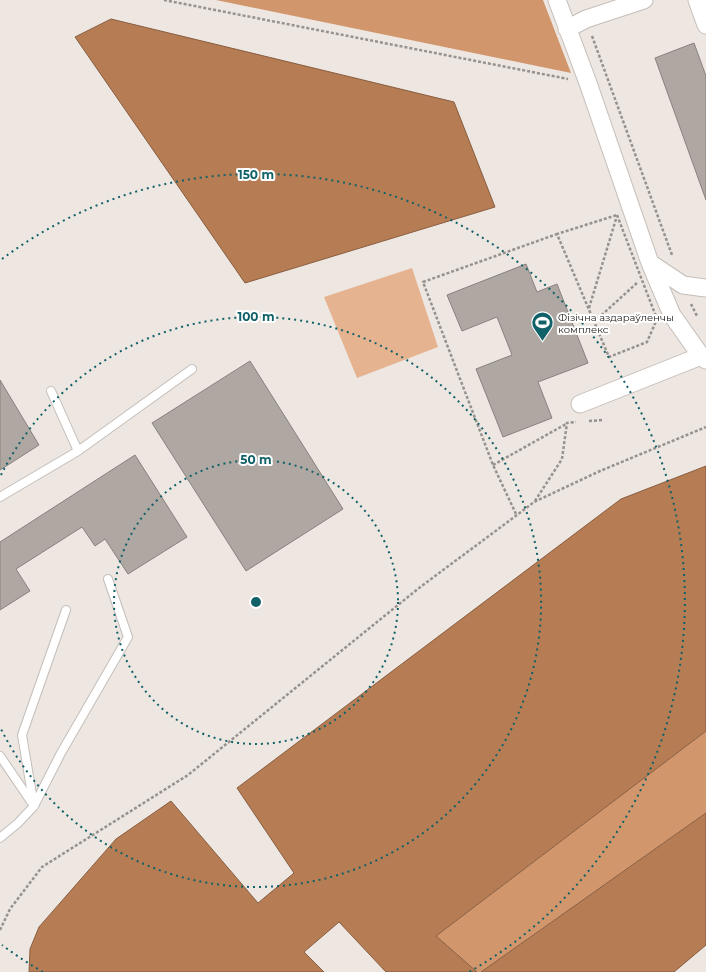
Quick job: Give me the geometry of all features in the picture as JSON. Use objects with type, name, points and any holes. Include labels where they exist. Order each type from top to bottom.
[{"type":"street","points":[[556,0],[588,83],[650,263],[672,316],[703,358],[580,404]]},
{"type":"street","points":[[567,29],[586,19],[644,0]]},
{"type":"street","points":[[697,0],[706,25]]},
{"type":"street","points":[[650,263],[683,285],[706,288]]},
{"type":"lane","points":[[0,497],[78,451],[192,369]]},
{"type":"lane","points":[[51,391],[78,451]]},
{"type":"lane","points":[[0,838],[18,823],[34,806],[61,753],[128,637],[108,579]]},
{"type":"lane","points":[[34,806],[22,735],[66,610]]},
{"type":"lane","points":[[0,756],[34,806]]},
{"type":"path","points":[[164,0],[588,83]]},
{"type":"path","points":[[586,19],[672,255]]},
{"type":"path","points":[[557,234],[609,357],[647,342],[657,319],[617,215]]},
{"type":"path","points":[[517,515],[493,465],[423,282],[557,234],[617,215]]},
{"type":"path","points":[[589,309],[617,215]]},
{"type":"path","points":[[594,322],[642,279]]},
{"type":"path","points":[[683,285],[697,316]]},
{"type":"path","points":[[588,421],[602,420]]},
{"type":"path","points":[[493,465],[567,423],[581,422]]},
{"type":"path","points":[[534,502],[562,459],[567,423]]},
{"type":"path","points":[[0,930],[10,909],[42,867],[188,775],[419,588],[534,502],[600,471],[706,427]]},
{"type":"shaded area","points":[[216,0],[543,0],[571,73]]},
{"type":"shaded area","points":[[111,19],[454,102],[495,207],[245,283],[75,37]]},
{"type":"shaded area","points":[[412,268],[438,347],[357,378],[324,297]]},
{"type":"shaded area","points":[[706,466],[706,731],[436,936],[477,972],[386,972],[339,922],[304,952],[324,972],[29,972],[30,949],[39,927],[116,839],[171,801],[258,903],[294,873],[237,788],[621,499]]},
{"type":"shaded area","points":[[706,731],[706,813],[481,972],[477,972],[436,936]]},
{"type":"shaded area","points":[[706,813],[706,945],[674,972],[481,972]]},
{"type":"building","points":[[694,43],[706,76],[706,200],[655,58]]},
{"type":"building","name":"Фізічна аздараўленчы комплекс","points":[[526,264],[537,292],[557,284],[588,363],[538,382],[552,418],[503,437],[476,369],[512,355],[497,317],[462,331],[447,295]]},
{"type":"building","points":[[250,361],[343,509],[246,571],[152,423]]},
{"type":"building","points":[[0,380],[39,445],[0,470]]},
{"type":"building","points":[[135,455],[187,537],[128,574],[105,539],[95,546],[82,527],[16,569],[30,591],[0,610],[0,542]]},
{"type":"place","name":"Фізічна аздараўленчы комплекс","points":[[543,342]]}]
